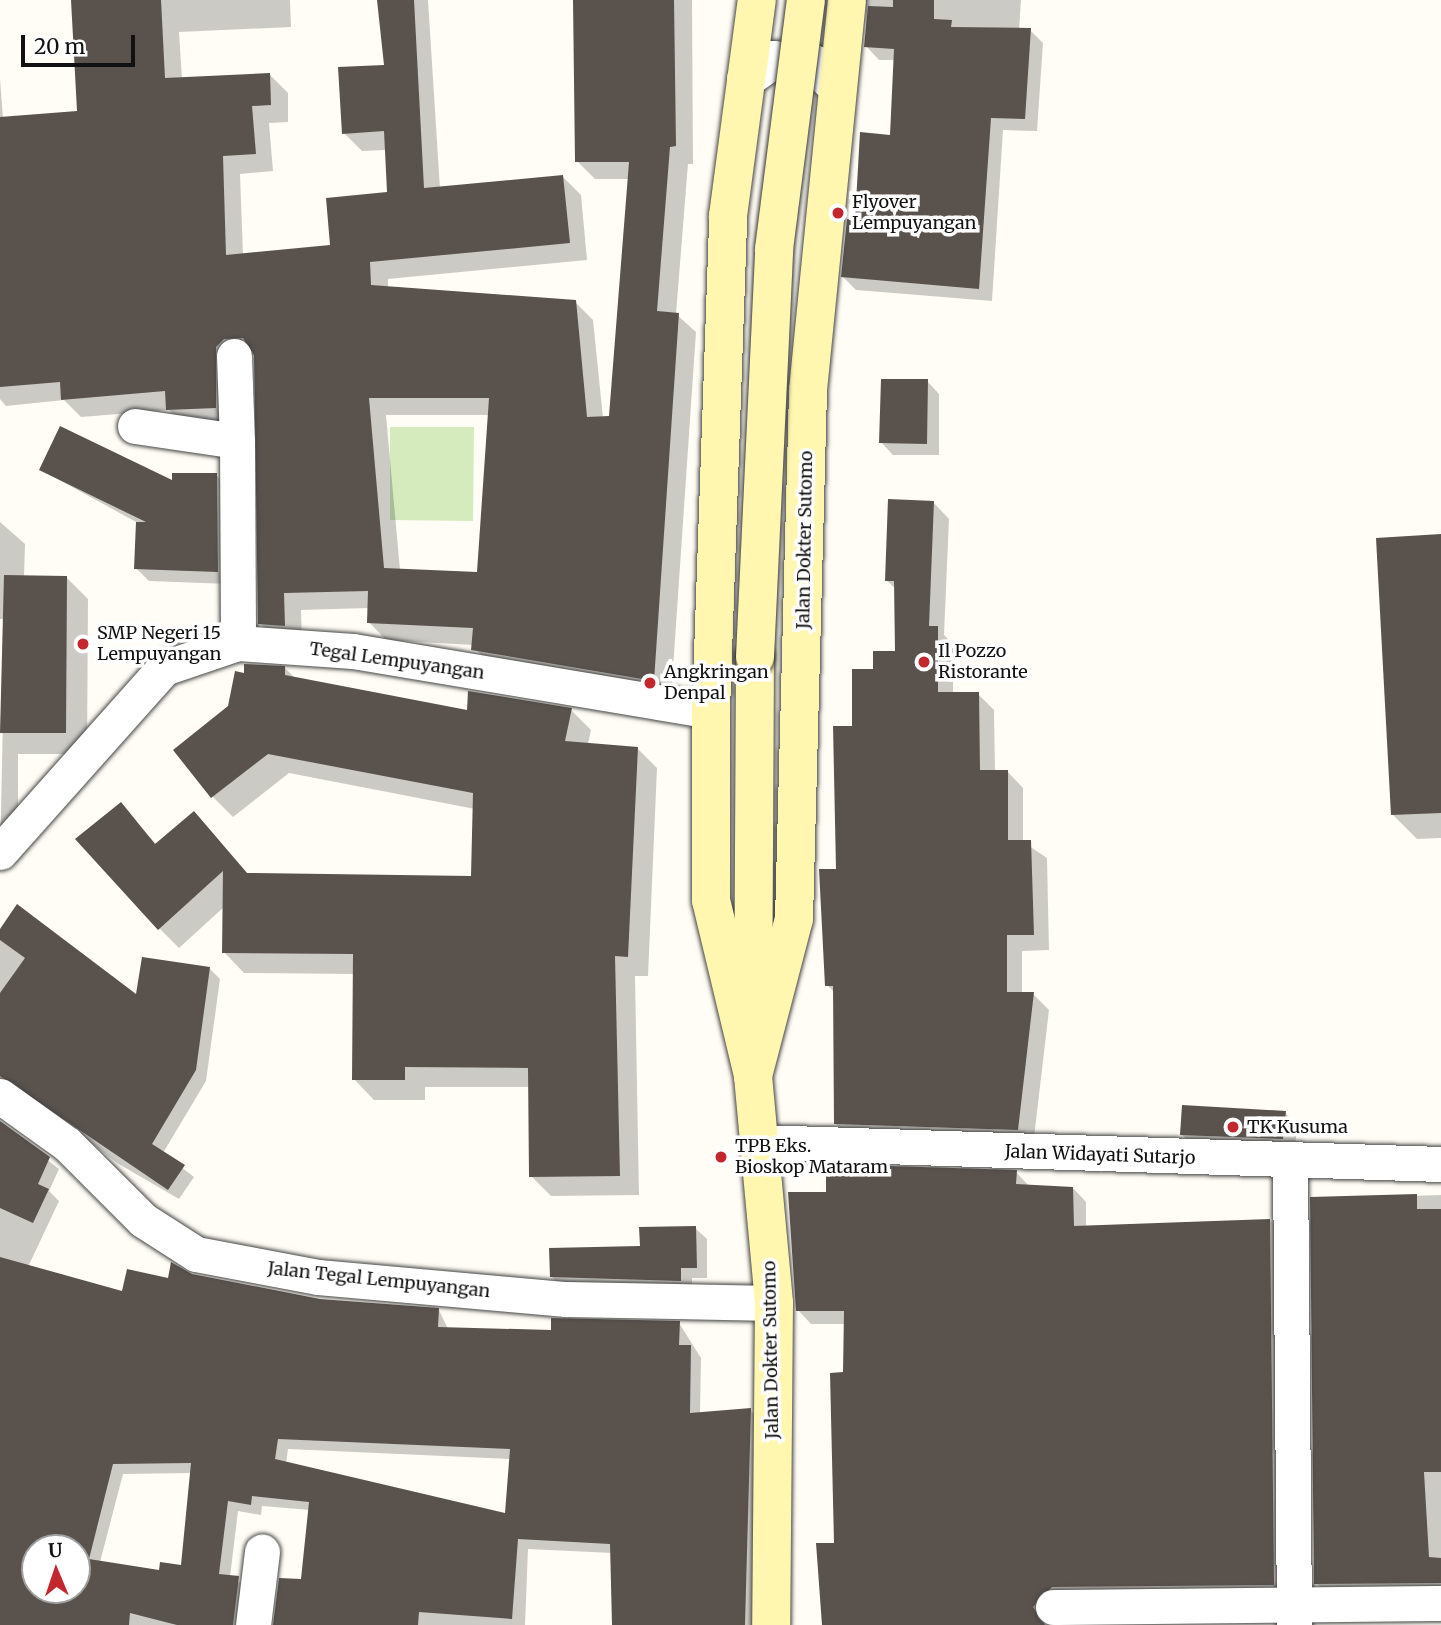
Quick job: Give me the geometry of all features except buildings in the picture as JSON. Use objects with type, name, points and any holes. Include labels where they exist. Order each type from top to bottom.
[{"type":"main road","name":"Jalan Dokter Sutomo","points":[[753,1076],[711,900],[711,711],[728,216],[757,0]]},
{"type":"main road","name":"Jalan Dokter Sutomo","points":[[772,1625],[774,1303],[753,1076],[755,657],[774,249],[806,0]]},
{"type":"main road","name":"Jalan Dokter Sutomo","points":[[753,1076],[794,919],[808,390],[836,86],[847,0]]},
{"type":"street","points":[[747,79],[773,60],[786,61],[814,64],[836,86]]},
{"type":"street","points":[[234,356],[238,643]]},
{"type":"street","points":[[135,426],[237,441]]},
{"type":"street","name":"Tegal Lempuyangan","points":[[0,852],[164,668],[238,643],[353,651],[711,711]]},
{"type":"street","name":"Jalan Tegal Lempuyangan","points":[[0,1096],[67,1144],[167,1238],[196,1254],[318,1277],[566,1299],[774,1303]]},
{"type":"street","name":"Jalan Widayati Sutarjo","points":[[760,1142],[1441,1164]]},
{"type":"street","points":[[1290,1161],[1294,1613]]},
{"type":"street","points":[[253,1625],[262,1552]]},
{"type":"street","points":[[1053,1607],[1294,1613],[1441,1603]]},
{"type":"green space","points":[[390,427],[474,427],[473,521],[390,520]]},
{"type":"place","name":"Flyover Lempuyangan","points":[[838,213]]},
{"type":"place","name":"SMP Negeri 15 Lempuyangan","points":[[83,644]]},
{"type":"place","name":"Il Pozzo Ristorante","points":[[924,662]]},
{"type":"place","name":"Angkringan Denpal","points":[[650,683]]},
{"type":"place","name":"TK Kusuma","points":[[1233,1127]]},
{"type":"place","name":"TPB Eks. Bioskop Mataram","points":[[721,1157]]}]
